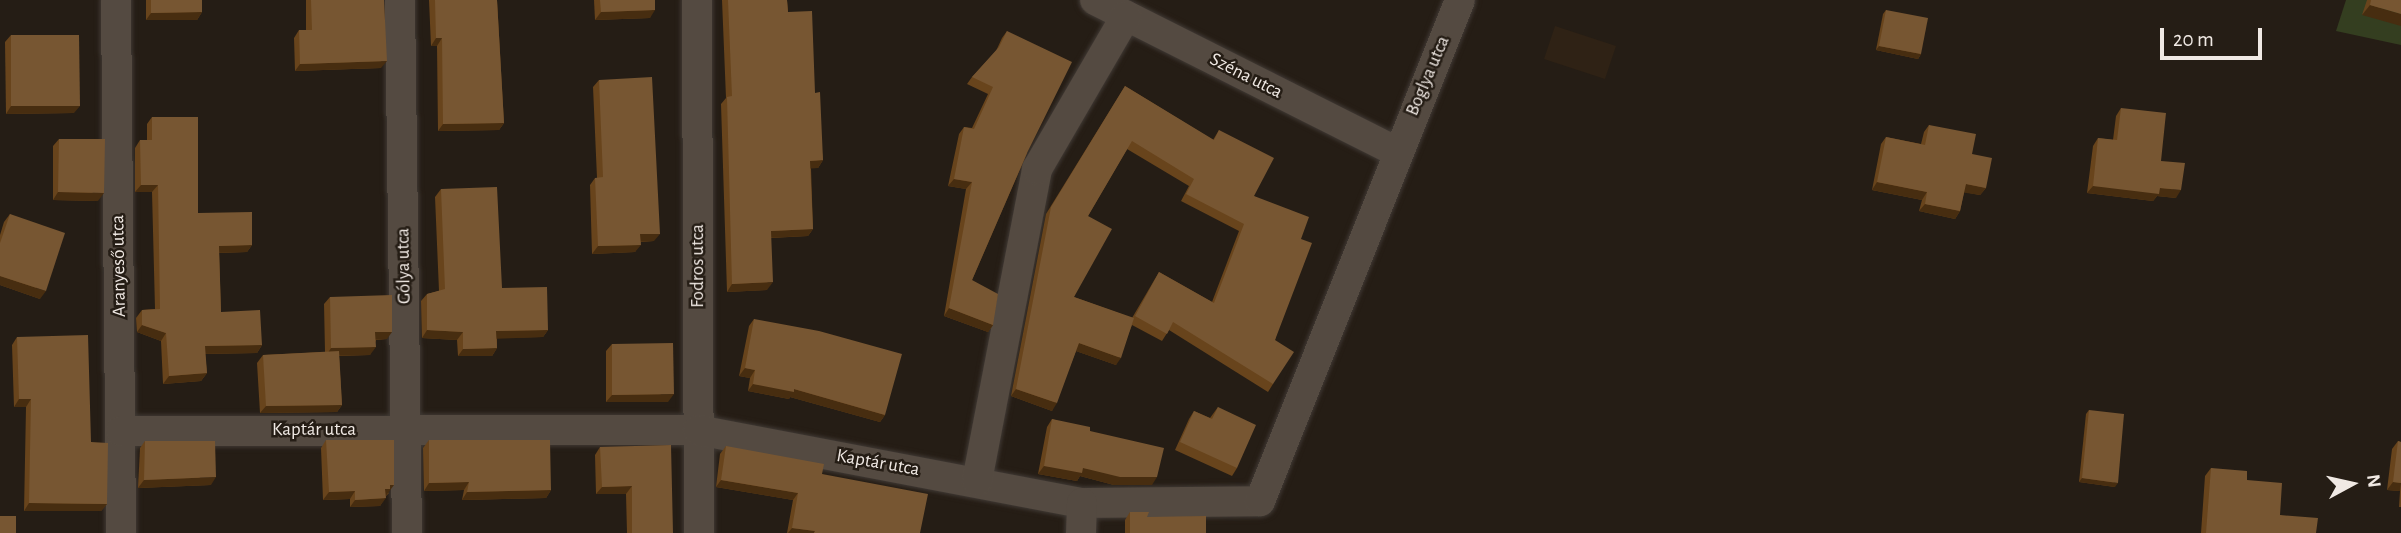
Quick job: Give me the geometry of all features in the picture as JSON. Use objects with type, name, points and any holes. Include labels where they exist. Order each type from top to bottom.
[{"type":"street","name":"Aranyeső utca","points":[[116,0],[121,533]]},
{"type":"street","name":"Gólya utca","points":[[400,0],[407,533]]},
{"type":"street","name":"Fodros utca","points":[[697,0],[699,533]]},
{"type":"street","name":"Széna utca","points":[[1095,0],[1397,152]]},
{"type":"street","name":"Boglya utca","points":[[1397,152],[1460,0]]},
{"type":"street","points":[[977,481],[1037,169],[1126,16]]},
{"type":"street","name":"Kaptár utca","points":[[121,431],[698,430],[1082,503],[1260,501],[1397,152]]},
{"type":"street","points":[[1081,533],[1082,503]]},
{"type":"shaded area","points":[[1555,26],[1616,46],[1605,79],[1544,59]]},
{"type":"green space","points":[[2346,0],[2401,0],[2401,45],[2336,31]]},
{"type":"building","points":[[151,0],[202,0],[202,12],[151,13]]},
{"type":"building","points":[[311,0],[384,0],[387,61],[300,64],[299,30],[312,30]]},
{"type":"building","points":[[435,0],[497,0],[504,123],[443,124],[442,38],[436,38]]},
{"type":"building","points":[[600,0],[655,0],[655,10],[601,12]]},
{"type":"building","points":[[728,0],[787,0],[788,12],[812,11],[815,93],[820,92],[823,160],[810,161],[813,229],[771,231],[773,282],[732,284],[727,97],[732,96]]},
{"type":"building","points":[[2371,0],[2401,0],[2401,14],[2370,5]]},
{"type":"building","points":[[1886,10],[1928,18],[1921,54],[1879,46]]},
{"type":"building","points":[[1007,31],[1072,62],[1027,153],[972,280],[998,294],[993,325],[949,308],[972,182],[954,179],[964,127],[974,129],[993,87],[972,77],[999,47]]},
{"type":"building","points":[[11,35],[79,35],[80,106],[11,106]]},
{"type":"building","points":[[652,77],[660,234],[640,234],[641,245],[598,246],[595,178],[603,177],[599,80]]},
{"type":"building","points":[[1125,86],[1214,140],[1219,130],[1274,158],[1254,196],[1309,217],[1301,239],[1312,243],[1275,340],[1294,352],[1273,384],[1173,322],[1167,334],[1135,316],[1159,272],[1214,303],[1244,224],[1186,194],[1194,179],[1132,141],[1088,216],[1112,229],[1074,297],[1134,318],[1121,358],[1079,343],[1057,403],[1016,389],[1051,207]]},
{"type":"building","points":[[2121,108],[2166,113],[2161,161],[2185,163],[2181,190],[2160,188],[2159,194],[2093,186],[2098,138],[2117,140]]},
{"type":"building","points":[[152,117],[198,117],[198,213],[252,212],[252,245],[219,246],[221,312],[260,310],[262,345],[205,346],[207,373],[169,376],[166,333],[142,325],[142,310],[160,309],[158,185],[141,185],[140,140],[152,140]]},
{"type":"building","points":[[1929,125],[1976,134],[1972,154],[1992,158],[1986,188],[1966,184],[1960,211],[1925,204],[1927,192],[1877,182],[1886,137],[1925,145]]},
{"type":"building","points":[[59,139],[105,139],[104,193],[58,192]]},
{"type":"building","points":[[497,187],[502,288],[547,287],[548,330],[496,331],[497,348],[463,349],[463,332],[427,330],[427,294],[445,289],[441,189]]},
{"type":"building","points":[[10,214],[65,233],[46,291],[0,276],[0,243]]},
{"type":"building","points":[[392,295],[392,332],[375,332],[376,347],[331,348],[330,297]]},
{"type":"building","points":[[754,319],[819,331],[902,354],[885,415],[794,389],[794,392],[753,384],[755,370],[745,368]]},
{"type":"building","points":[[88,335],[91,442],[108,443],[107,504],[29,503],[31,399],[19,399],[17,337]]},
{"type":"building","points":[[673,343],[674,394],[612,395],[612,344]]},
{"type":"building","points":[[339,351],[342,405],[266,406],[263,355]]},
{"type":"building","points":[[1218,407],[1256,425],[1237,468],[1180,442],[1194,411],[1212,419]]},
{"type":"building","points":[[2089,410],[2124,414],[2118,483],[2082,478]]},
{"type":"building","points":[[1052,419],[1164,448],[1157,477],[1120,477],[1083,468],[1082,473],[1044,466]]},
{"type":"building","points":[[326,440],[394,440],[394,485],[385,489],[386,498],[355,500],[355,491],[329,492]]},
{"type":"building","points":[[429,440],[550,440],[551,490],[467,492],[469,482],[429,483]]},
{"type":"building","points":[[145,441],[215,441],[216,477],[144,480]]},
{"type":"building","points":[[2398,441],[2401,442],[2401,483],[2393,482]]},
{"type":"building","points":[[671,445],[673,533],[632,533],[632,486],[602,487],[600,447]]},
{"type":"building","points":[[726,446],[824,464],[822,474],[928,494],[920,533],[814,533],[815,531],[792,528],[798,493],[721,480]]},
{"type":"building","points":[[2211,468],[2247,471],[2247,480],[2282,483],[2280,515],[2318,518],[2316,533],[2206,533]]},
{"type":"building","points":[[1130,512],[1149,512],[1147,517],[1206,516],[1206,533],[1130,533]]},
{"type":"building","points":[[0,516],[16,516],[16,533],[0,533]]}]
